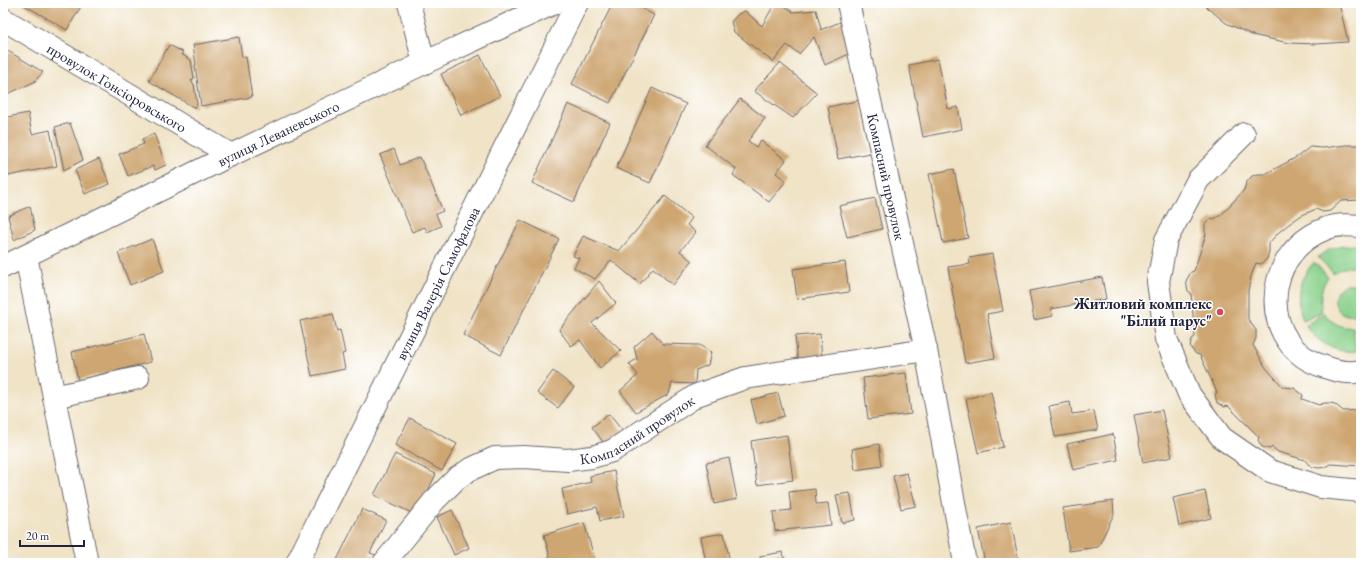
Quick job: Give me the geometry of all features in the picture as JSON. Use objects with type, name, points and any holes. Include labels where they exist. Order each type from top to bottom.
[{"type":"street","points":[[409,3],[424,63]]},
{"type":"street","name":"вулиця Леваневського","points":[[3,267],[230,155],[554,3]]},
{"type":"street","name":"вулиця Валерія Самофалова","points":[[297,563],[577,3]]},
{"type":"street","name":"Компасний провулок","points":[[848,3],[926,350],[965,563]]},
{"type":"street","name":"провулок Гонсіоровського","points":[[3,19],[230,155]]},
{"type":"street","points":[[1244,134],[1198,180],[1166,240],[1158,282],[1166,339],[1189,394],[1222,438],[1270,471],[1321,487],[1361,491]]},
{"type":"street","points":[[1361,226],[1345,225],[1326,228],[1308,237],[1294,250],[1283,266],[1276,284],[1275,304],[1279,323],[1282,329],[1288,340],[1301,355],[1318,365],[1337,371],[1361,371]]},
{"type":"street","points":[[26,256],[87,563]]},
{"type":"street","name":"Компасний провулок","points":[[384,563],[434,501],[456,479],[469,470],[495,458],[524,457],[568,460],[592,457],[612,451],[697,395],[745,378],[926,350]]},
{"type":"street","points":[[54,397],[138,378]]},
{"type":"green space","points":[[1356,245],[1361,246],[1361,268],[1353,267],[1340,269],[1333,273],[1318,257],[1327,251],[1336,248]]},
{"type":"green space","points":[[1314,262],[1328,277],[1321,293],[1322,312],[1303,320],[1299,304],[1299,290],[1304,276]]},
{"type":"green space","points":[[1346,284],[1352,284],[1361,288],[1361,312],[1353,315],[1346,315],[1341,312],[1335,302],[1339,289]]},
{"type":"green space","points":[[1324,313],[1340,326],[1353,327],[1356,351],[1341,351],[1334,349],[1327,346],[1315,337],[1306,325]]},
{"type":"building","points":[[21,3],[83,3],[67,30]]},
{"type":"building","points":[[613,3],[631,3],[654,15],[610,103],[572,84]]},
{"type":"building","points":[[775,3],[781,3],[793,12],[816,10],[820,30],[843,21],[851,53],[825,65],[814,37],[799,54],[787,45],[773,62],[734,32],[731,22],[738,14],[745,11],[762,26]]},
{"type":"building","points":[[1202,3],[1339,3],[1348,42],[1316,44],[1289,43],[1252,35],[1226,23]]},
{"type":"building","points":[[239,37],[242,57],[246,57],[252,97],[201,106],[193,45]]},
{"type":"building","points":[[169,45],[183,52],[181,54],[191,60],[194,78],[191,81],[194,84],[197,104],[195,108],[149,81]]},
{"type":"building","points":[[3,48],[43,72],[34,82],[3,96]]},
{"type":"building","points":[[480,55],[500,96],[461,115],[441,74]]},
{"type":"building","points":[[938,59],[948,109],[958,107],[962,129],[923,137],[909,65]]},
{"type":"building","points":[[780,63],[817,93],[793,118],[754,91]]},
{"type":"building","points":[[652,88],[686,104],[650,183],[616,168]]},
{"type":"building","points":[[740,99],[765,118],[748,141],[756,147],[761,141],[786,160],[776,173],[786,181],[769,202],[733,175],[736,169],[705,145]]},
{"type":"building","points":[[860,100],[870,153],[838,159],[828,107]]},
{"type":"building","points":[[568,104],[610,123],[574,202],[532,183]]},
{"type":"building","points":[[28,113],[32,134],[50,130],[57,166],[3,177],[3,118]]},
{"type":"building","points":[[70,123],[83,160],[64,170],[55,127]]},
{"type":"building","points":[[154,134],[166,165],[155,170],[153,166],[128,176],[119,154],[144,144],[142,139]]},
{"type":"building","name":"Житловий комплекс \"Білий парус\"","points":[[1361,145],[1361,200],[1341,201],[1330,211],[1323,212],[1316,209],[1302,215],[1279,232],[1269,243],[1267,259],[1261,264],[1256,263],[1251,276],[1248,291],[1248,319],[1256,330],[1256,338],[1253,345],[1266,368],[1283,387],[1294,388],[1303,395],[1302,399],[1319,405],[1330,403],[1335,404],[1343,411],[1361,410],[1361,466],[1330,464],[1319,468],[1313,467],[1305,460],[1278,452],[1272,447],[1270,449],[1262,447],[1258,440],[1259,437],[1228,406],[1224,407],[1217,403],[1215,395],[1217,392],[1200,355],[1196,354],[1190,347],[1192,339],[1195,337],[1191,293],[1188,291],[1186,281],[1191,272],[1194,271],[1206,234],[1205,224],[1212,218],[1214,219],[1221,215],[1244,190],[1246,183],[1252,176],[1257,174],[1265,174],[1297,157],[1310,147],[1323,148]]},
{"type":"building","points":[[394,149],[400,165],[420,157],[443,211],[436,214],[441,226],[427,232],[425,227],[412,232],[380,155]]},
{"type":"building","points":[[99,159],[110,184],[85,194],[75,170]]},
{"type":"building","points":[[954,169],[968,238],[943,243],[929,174]]},
{"type":"building","points":[[665,196],[692,218],[687,225],[696,232],[680,251],[692,261],[673,285],[653,268],[640,284],[611,260],[595,279],[574,268],[579,258],[573,256],[583,236],[619,251]]},
{"type":"building","points":[[875,198],[882,229],[847,237],[839,206]]},
{"type":"building","points":[[30,206],[35,230],[14,240],[8,216]]},
{"type":"building","points":[[520,220],[559,239],[501,355],[463,335]]},
{"type":"building","points":[[152,239],[164,271],[130,285],[118,253]]},
{"type":"building","points":[[992,254],[1003,311],[987,314],[995,358],[965,363],[948,267],[970,264],[969,258]]},
{"type":"building","points":[[845,262],[849,292],[797,299],[793,269]]},
{"type":"building","points":[[1102,277],[1106,299],[1051,309],[1052,316],[1034,320],[1029,291]]},
{"type":"building","points":[[599,281],[616,303],[592,323],[621,351],[600,368],[580,340],[571,346],[559,330]]},
{"type":"building","points":[[333,314],[337,331],[340,330],[345,353],[342,354],[345,369],[312,376],[300,321]]},
{"type":"building","points":[[652,331],[663,344],[699,345],[711,352],[708,365],[696,370],[695,384],[672,383],[669,394],[636,412],[620,391],[638,375],[629,364],[637,359],[634,347]]},
{"type":"building","points":[[144,334],[151,362],[78,380],[72,352]]},
{"type":"building","points":[[820,334],[822,360],[798,362],[795,336]]},
{"type":"building","points":[[553,371],[574,387],[558,408],[537,393]]},
{"type":"building","points":[[906,373],[911,414],[868,419],[863,378]]},
{"type":"building","points":[[991,392],[1003,447],[978,453],[966,399]]},
{"type":"building","points":[[778,393],[784,416],[757,424],[751,400]]},
{"type":"building","points":[[1070,402],[1072,414],[1094,411],[1098,430],[1055,437],[1049,406]]},
{"type":"building","points":[[1162,410],[1172,457],[1143,463],[1134,415]]},
{"type":"building","points":[[609,414],[624,433],[606,446],[592,427]]},
{"type":"building","points":[[410,418],[457,444],[442,471],[395,445]]},
{"type":"building","points":[[1113,434],[1118,460],[1073,470],[1067,444]]},
{"type":"building","points":[[787,435],[793,480],[757,485],[751,441]]},
{"type":"building","points":[[879,444],[882,466],[855,470],[852,449]]},
{"type":"building","points":[[395,454],[436,474],[416,515],[374,495]]},
{"type":"building","points":[[729,458],[737,499],[714,504],[706,463]]},
{"type":"building","points":[[614,471],[624,516],[600,521],[597,507],[567,514],[562,489],[591,482],[590,476]]},
{"type":"building","points":[[907,473],[916,506],[901,509],[893,476]]},
{"type":"building","points":[[815,489],[816,504],[828,503],[831,525],[775,531],[773,512],[791,510],[789,492]]},
{"type":"building","points":[[1205,491],[1211,518],[1179,526],[1173,498]]},
{"type":"building","points":[[850,493],[855,520],[842,523],[836,495]]},
{"type":"building","points":[[1113,501],[1114,514],[1098,547],[1069,551],[1063,508]]},
{"type":"building","points":[[362,509],[386,520],[370,553],[376,555],[372,563],[344,563],[337,560]]},
{"type":"building","points":[[452,510],[469,548],[454,555],[437,517]]},
{"type":"building","points":[[1011,522],[1019,563],[985,563],[978,529]]},
{"type":"building","points":[[584,523],[596,563],[531,563],[550,557],[544,535]]},
{"type":"building","points":[[724,533],[730,562],[706,563],[701,537]]},
{"type":"building","points":[[783,552],[785,563],[761,563],[760,556]]},
{"type":"place","name":"Житловий комплекс \"Білий парус\"","points":[[1220,312]]}]
